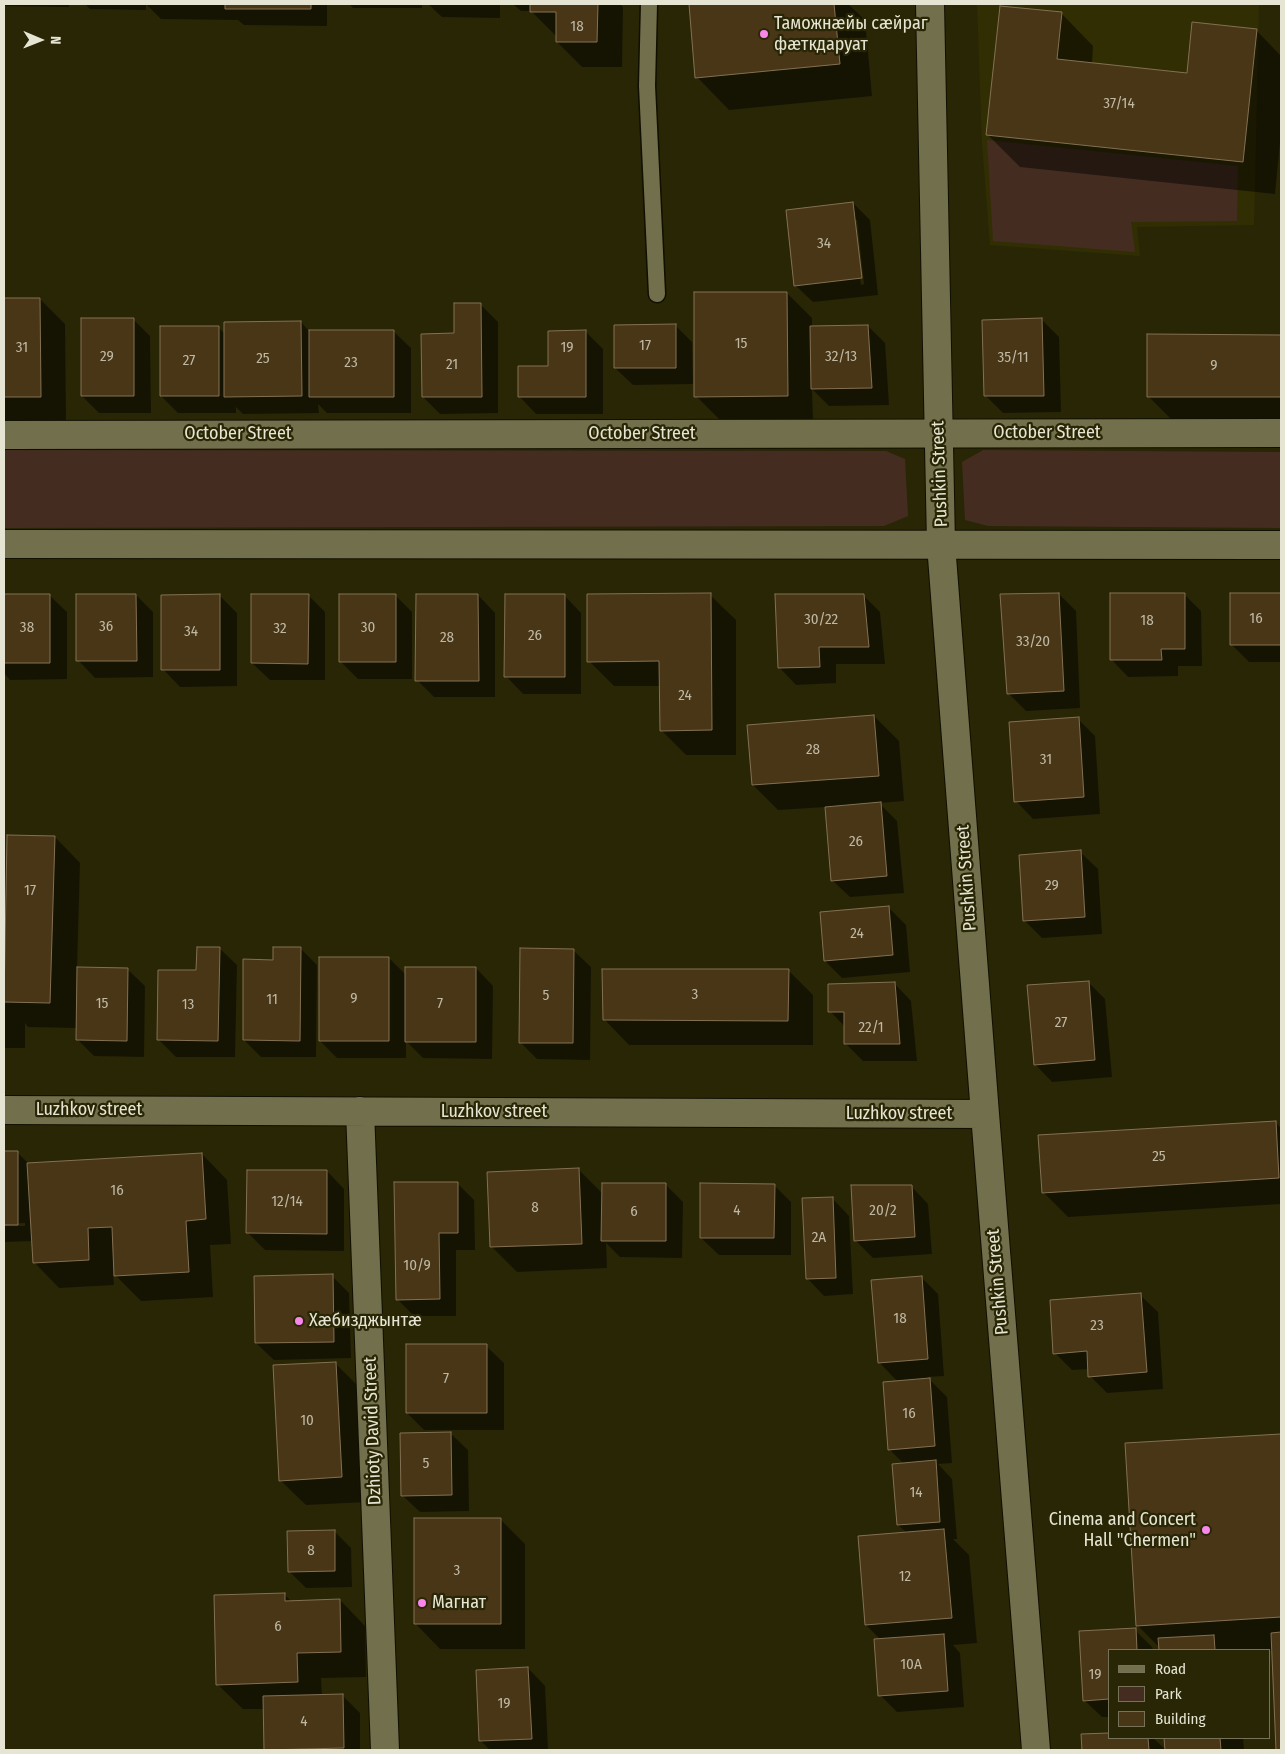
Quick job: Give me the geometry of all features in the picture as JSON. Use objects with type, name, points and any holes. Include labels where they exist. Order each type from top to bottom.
[{"type":"street","name":"Pushkin Street","points":[[930,4],[938,433],[942,544],[1036,1750]]},
{"type":"street","name":"October Street","points":[[4,435],[1281,433]]},
{"type":"street","points":[[4,544],[1281,545]]},
{"type":"street","name":"Luzhkov street","points":[[4,1110],[985,1114]]},
{"type":"street","name":"Dzhioty David Street","points":[[360,1111],[385,1750]]},
{"type":"lane","points":[[649,4],[647,86],[657,294]]},
{"type":"shaded area","points":[[977,4],[1259,4],[1254,225],[1137,227],[1140,256],[990,245],[982,143]]},
{"type":"green space","points":[[987,140],[1238,166],[1237,221],[1131,222],[1135,252],[993,241]]},
{"type":"green space","points":[[4,450],[886,451],[905,459],[908,516],[884,526],[4,528]]},
{"type":"green space","points":[[983,450],[1281,452],[1281,528],[988,526],[965,520],[962,462]]},
{"type":"building","points":[[225,4],[311,4],[311,9],[225,9]]},
{"type":"building","points":[[530,4],[598,4],[597,42],[556,42],[556,12],[530,12]]},
{"type":"building","name":"Таможнæйы сæйраг фæткдаруат","points":[[689,4],[834,4],[840,64],[695,78]]},
{"type":"building","points":[[1000,6],[1062,12],[1057,59],[1187,73],[1192,22],[1257,29],[1243,162],[986,135]]},
{"type":"building","points":[[853,202],[862,278],[794,286],[786,210]]},
{"type":"building","points":[[694,292],[787,292],[788,396],[694,397]]},
{"type":"building","points":[[4,298],[40,298],[41,397],[4,397]]},
{"type":"building","points":[[454,303],[481,303],[482,397],[422,397],[421,334],[454,333]]},
{"type":"building","points":[[81,318],[134,318],[134,396],[81,396]]},
{"type":"building","points":[[1042,318],[1044,396],[984,396],[982,320]]},
{"type":"building","points":[[301,321],[302,396],[224,397],[224,322]]},
{"type":"building","points":[[676,324],[676,368],[614,368],[614,325]]},
{"type":"building","points":[[868,325],[872,388],[811,389],[810,326]]},
{"type":"building","points":[[160,326],[219,326],[219,396],[160,396]]},
{"type":"building","points":[[309,330],[394,330],[394,397],[309,397]]},
{"type":"building","points":[[586,330],[586,397],[518,397],[518,366],[548,366],[548,331]]},
{"type":"building","points":[[1147,334],[1281,335],[1281,397],[1147,397]]},
{"type":"building","points":[[711,593],[712,730],[660,731],[659,661],[587,662],[587,594]]},
{"type":"building","points":[[1059,593],[1064,691],[1007,694],[1000,594]]},
{"type":"building","points":[[1110,593],[1185,593],[1185,649],[1161,649],[1162,660],[1110,660]]},
{"type":"building","points":[[1230,593],[1281,593],[1281,645],[1230,645]]},
{"type":"building","points":[[4,594],[50,594],[50,663],[4,663]]},
{"type":"building","points":[[76,594],[136,594],[137,661],[76,661]]},
{"type":"building","points":[[220,594],[220,670],[161,670],[161,595]]},
{"type":"building","points":[[251,594],[309,594],[308,664],[251,663]]},
{"type":"building","points":[[339,594],[396,594],[396,662],[339,662]]},
{"type":"building","points":[[416,594],[478,594],[479,681],[415,681]]},
{"type":"building","points":[[505,594],[565,594],[565,677],[504,677]]},
{"type":"building","points":[[775,594],[864,594],[869,647],[819,647],[820,667],[778,668]]},
{"type":"building","points":[[874,715],[879,776],[752,785],[747,725]]},
{"type":"building","points":[[1079,717],[1084,797],[1014,802],[1009,722]]},
{"type":"building","points":[[881,802],[887,876],[831,881],[825,807]]},
{"type":"building","points":[[7,835],[55,836],[50,1003],[4,1002]]},
{"type":"building","points":[[1081,850],[1085,917],[1023,921],[1019,855]]},
{"type":"building","points":[[889,906],[893,955],[824,961],[820,912]]},
{"type":"building","points":[[197,947],[220,947],[218,1041],[157,1040],[158,970],[196,970]]},
{"type":"building","points":[[273,947],[301,947],[300,1041],[243,1040],[243,959],[273,960]]},
{"type":"building","points":[[520,948],[574,949],[573,1043],[519,1043]]},
{"type":"building","points":[[319,957],[389,957],[389,1041],[319,1041]]},
{"type":"building","points":[[77,967],[128,968],[127,1041],[76,1040]]},
{"type":"building","points":[[405,967],[476,967],[476,1042],[405,1042]]},
{"type":"building","points":[[602,969],[789,969],[788,1021],[603,1020]]},
{"type":"building","points":[[1089,981],[1095,1060],[1034,1065],[1027,985]]},
{"type":"building","points":[[895,982],[900,1044],[844,1044],[844,1012],[828,1012],[828,984]]},
{"type":"building","points":[[1276,1121],[1279,1178],[1042,1193],[1038,1135]]},
{"type":"building","points":[[4,1151],[18,1151],[18,1225],[4,1225]]},
{"type":"building","points":[[202,1153],[206,1219],[186,1221],[189,1272],[114,1276],[112,1227],[88,1228],[89,1260],[33,1263],[27,1163]]},
{"type":"building","points":[[579,1168],[582,1244],[490,1247],[487,1172]]},
{"type":"building","points":[[247,1170],[327,1170],[327,1234],[246,1233]]},
{"type":"building","points":[[394,1182],[458,1182],[458,1233],[439,1233],[440,1299],[396,1300]]},
{"type":"building","points":[[602,1183],[666,1183],[666,1241],[601,1241]]},
{"type":"building","points":[[700,1183],[775,1184],[774,1238],[700,1238]]},
{"type":"building","points":[[851,1185],[912,1185],[915,1237],[854,1241]]},
{"type":"building","points":[[833,1197],[836,1278],[806,1279],[802,1198]]},
{"type":"building","points":[[333,1274],[334,1342],[255,1343],[254,1276]]},
{"type":"building","points":[[922,1276],[928,1359],[878,1363],[871,1280]]},
{"type":"building","points":[[1141,1293],[1147,1372],[1088,1377],[1087,1351],[1053,1354],[1050,1300]]},
{"type":"building","points":[[406,1344],[487,1344],[487,1413],[406,1413]]},
{"type":"building","points":[[336,1362],[342,1477],[279,1481],[273,1365]]},
{"type":"building","points":[[930,1378],[935,1446],[888,1450],[883,1382]]},
{"type":"building","points":[[451,1432],[452,1495],[401,1496],[400,1433]]},
{"type":"building","name":"Cinema and Concert Hall \"Chermen\"","points":[[1281,1434],[1281,1617],[1136,1626],[1125,1443]]},
{"type":"building","points":[[936,1460],[940,1522],[897,1525],[892,1464]]},
{"type":"building","points":[[414,1518],[501,1518],[501,1624],[414,1624]]},
{"type":"building","points":[[944,1529],[952,1618],[865,1625],[858,1536]]},
{"type":"building","points":[[335,1530],[335,1571],[288,1572],[287,1531]]},
{"type":"building","points":[[285,1593],[285,1601],[340,1599],[341,1652],[297,1653],[298,1682],[216,1685],[214,1595]]},
{"type":"building","points":[[1136,1628],[1137,1649],[1108,1649],[1108,1699],[1083,1701],[1079,1631]]},
{"type":"building","points":[[1281,1632],[1281,1750],[1276,1750],[1271,1633]]},
{"type":"building","points":[[944,1634],[948,1691],[878,1696],[874,1639]]},
{"type":"building","points":[[1214,1635],[1215,1649],[1159,1649],[1158,1638]]},
{"type":"building","points":[[528,1667],[532,1739],[479,1741],[476,1670]]},
{"type":"building","points":[[343,1694],[344,1748],[264,1750],[263,1696]]},
{"type":"building","points":[[1108,1733],[1108,1739],[1148,1739],[1149,1750],[1082,1750],[1081,1734]]},
{"type":"building","points":[[1164,1739],[1220,1739],[1221,1750],[1165,1750]]},
{"type":"place","name":"Таможнæйы сæйраг фæткдаруат","points":[[764,34]]},
{"type":"place","name":"Хæбизджынтæ","points":[[299,1321]]},
{"type":"place","name":"Cinema and Concert Hall \"Chermen\"","points":[[1206,1530]]},
{"type":"place","name":"Магнат","points":[[422,1603]]}]
